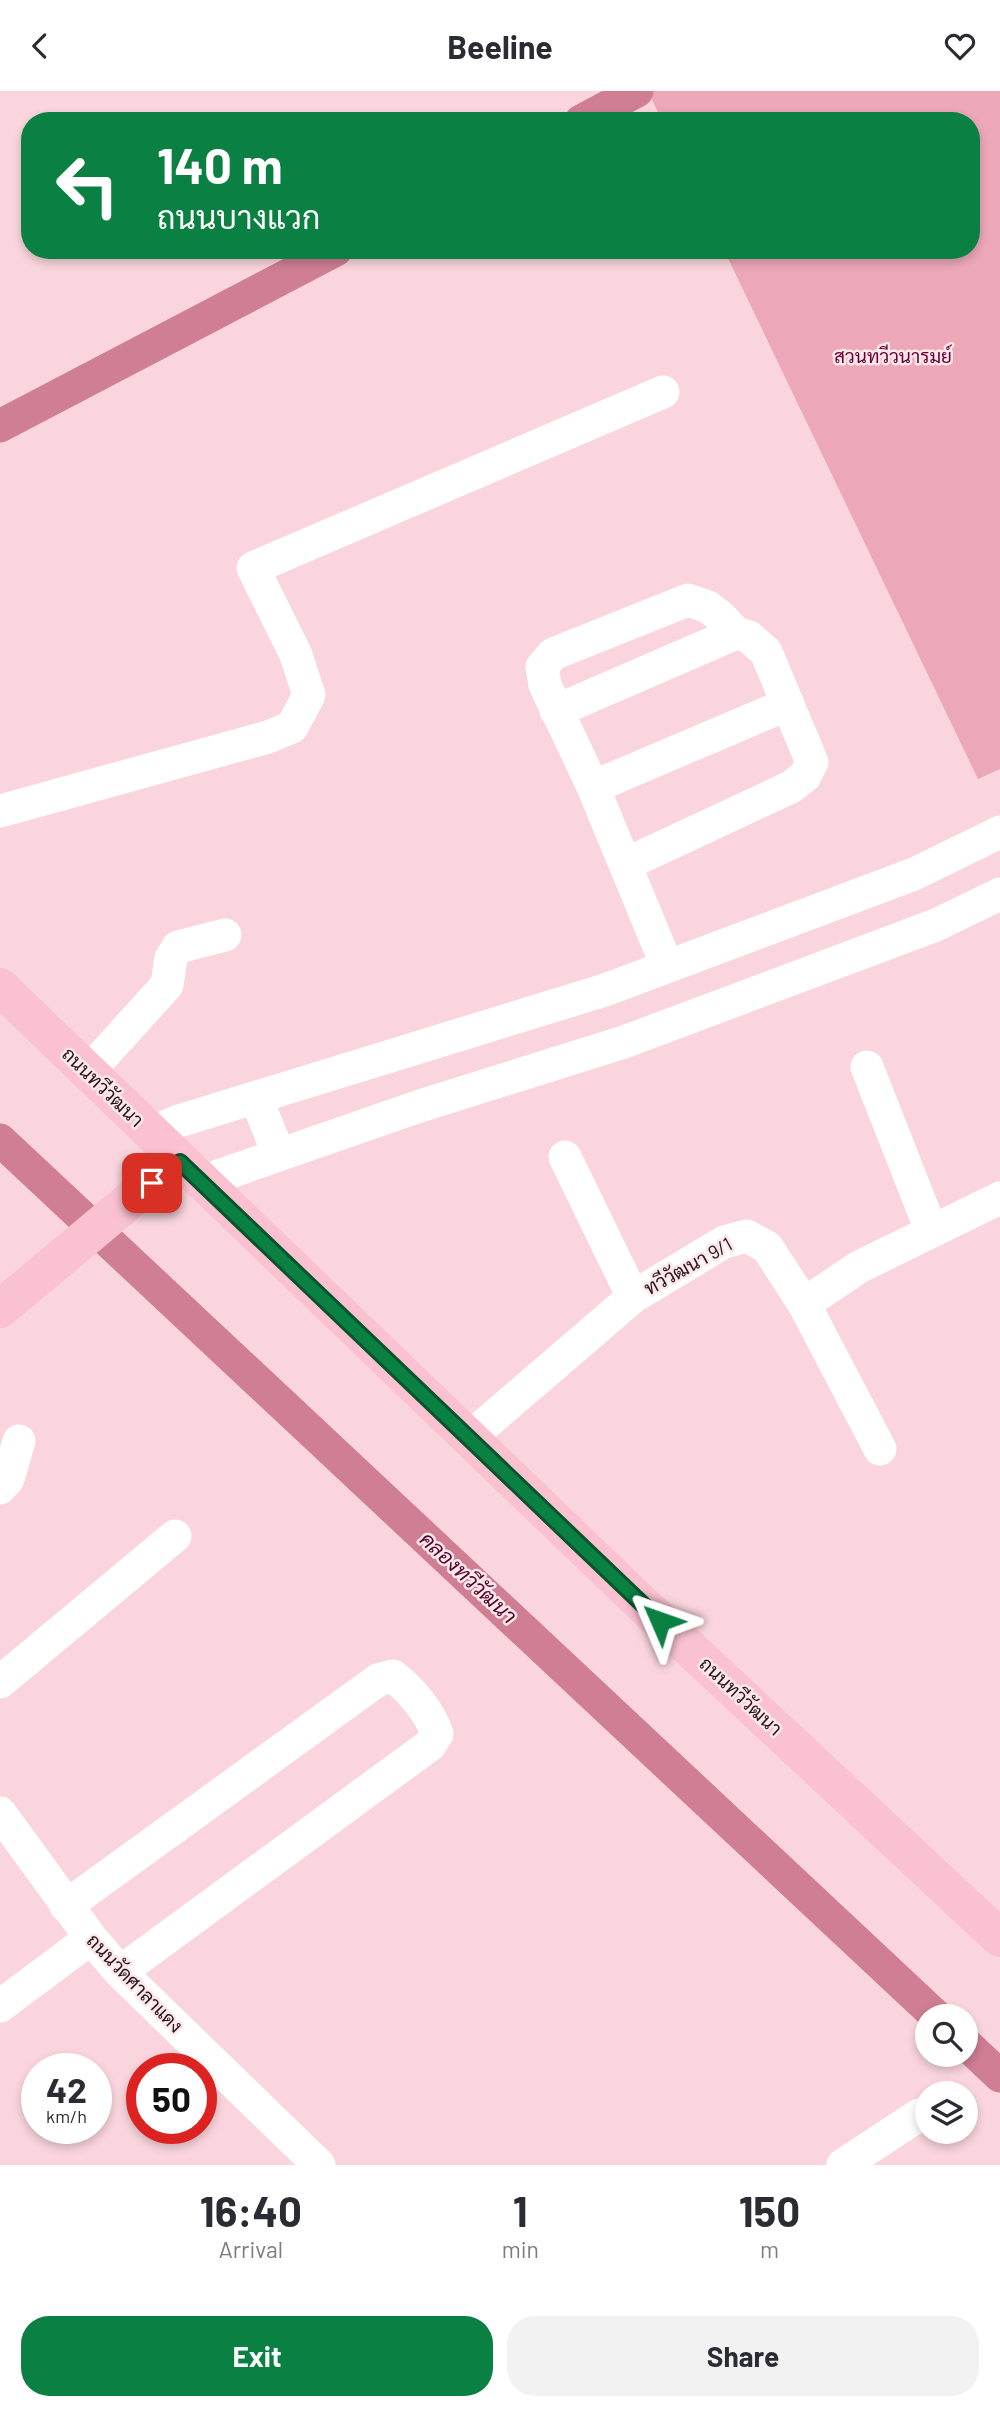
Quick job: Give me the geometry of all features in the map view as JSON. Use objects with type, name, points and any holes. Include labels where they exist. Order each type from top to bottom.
[{"type":"main road","name":"ถนนทวีวัฒนา","points":[[0,987],[640,1602],[1000,1938]]},
{"type":"main road","points":[[0,1309],[140,1192],[191,1172]]},
{"type":"street","points":[[0,811],[268,737],[292,727],[309,695],[296,655],[253,568],[663,392]]},
{"type":"street","points":[[626,864],[791,787],[805,776],[812,762],[766,652],[749,637],[736,633],[708,607],[688,600],[553,654],[542,667],[545,685],[593,787],[667,966]]},
{"type":"street","points":[[556,711],[736,633]]},
{"type":"street","points":[[593,787],[788,704]]},
{"type":"street","points":[[151,1133],[178,1121],[605,990],[914,874],[1000,832]]},
{"type":"street","points":[[191,1172],[279,1155],[421,1106],[624,1042],[936,925],[1000,894]]},
{"type":"street","points":[[88,1072],[167,985],[171,958],[178,947],[225,935]]},
{"type":"street","points":[[867,1067],[931,1230]]},
{"type":"street","points":[[256,1098],[279,1155]]},
{"type":"street","points":[[565,1157],[633,1297]]},
{"type":"street","points":[[804,1304],[859,1267],[1000,1198]]},
{"type":"street","name":"ทวีวัฒนา 9/1","points":[[469,1438],[633,1297],[724,1242],[747,1236],[767,1247],[804,1304],[880,1449]]},
{"type":"street","points":[[0,1487],[8,1479],[19,1441]]},
{"type":"street","points":[[0,1682],[175,1536]]},
{"type":"street","points":[[66,1906],[378,1680],[393,1676],[433,1720],[437,1734],[430,1745],[120,1972]]},
{"type":"street","name":"ถนนวัดศาลาแดง","points":[[0,1813],[90,1938],[120,1972],[319,2165]]},
{"type":"street","points":[[0,2006],[90,1938]]},
{"type":"street","points":[[843,2165],[915,2118]]},
{"type":"green space","name":"สวนทวีวนารมย์","points":[[648,91],[1000,91],[1000,769],[978,779],[728,259],[980,259],[980,112],[658,112]]},
{"type":"waterway","points":[[598,112],[637,91]]},
{"type":"waterway","points":[[0,426],[319,259]]},
{"type":"waterway","name":"คลองทวีวัฒนา","points":[[0,1140],[923,2004]]},
{"type":"waterway","name":"คลองทวีวัฒนา","points":[[978,2055],[1000,2076]]},
{"type":"route","points":[[152,1183],[180,1162],[660,1621]]}]
